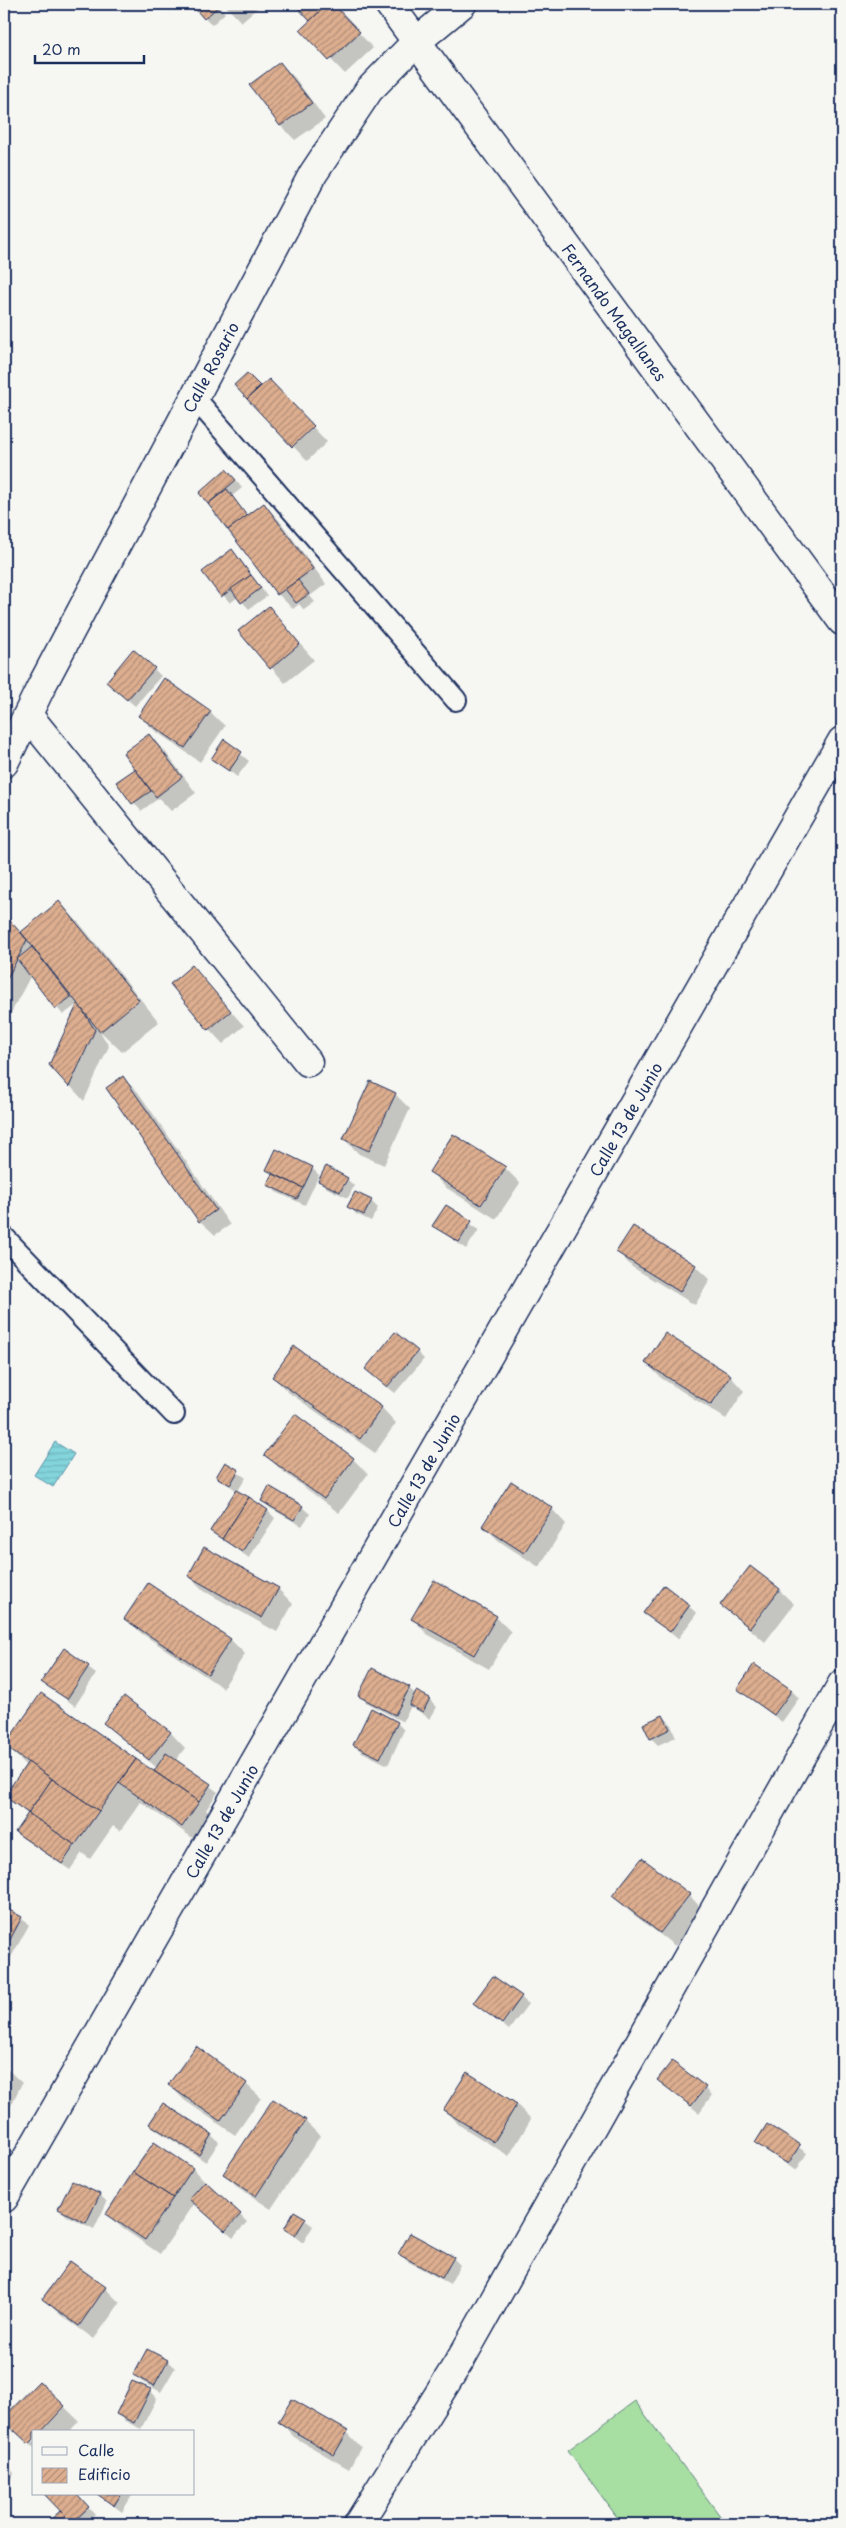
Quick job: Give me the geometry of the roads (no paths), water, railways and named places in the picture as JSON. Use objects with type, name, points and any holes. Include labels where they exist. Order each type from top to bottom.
[{"type":"street","name":"Fernando Magallanes","points":[[389,4],[842,621]]},
{"type":"street","name":"Calle Rosario","points":[[4,763],[42,685],[312,174],[368,90],[416,42],[462,4]]},
{"type":"street","points":[[28,715],[308,1062]]},
{"type":"street","name":"Calle 13 de Junio","points":[[4,2198],[842,741]]},
{"type":"street","points":[[358,2524],[462,2357],[842,1684]]},
{"type":"lane","points":[[194,397],[456,700]]},
{"type":"lane","points":[[4,1237],[174,1414]]},
{"type":"water","points":[[55,1442],[74,1454],[53,1487],[34,1475]]}]
